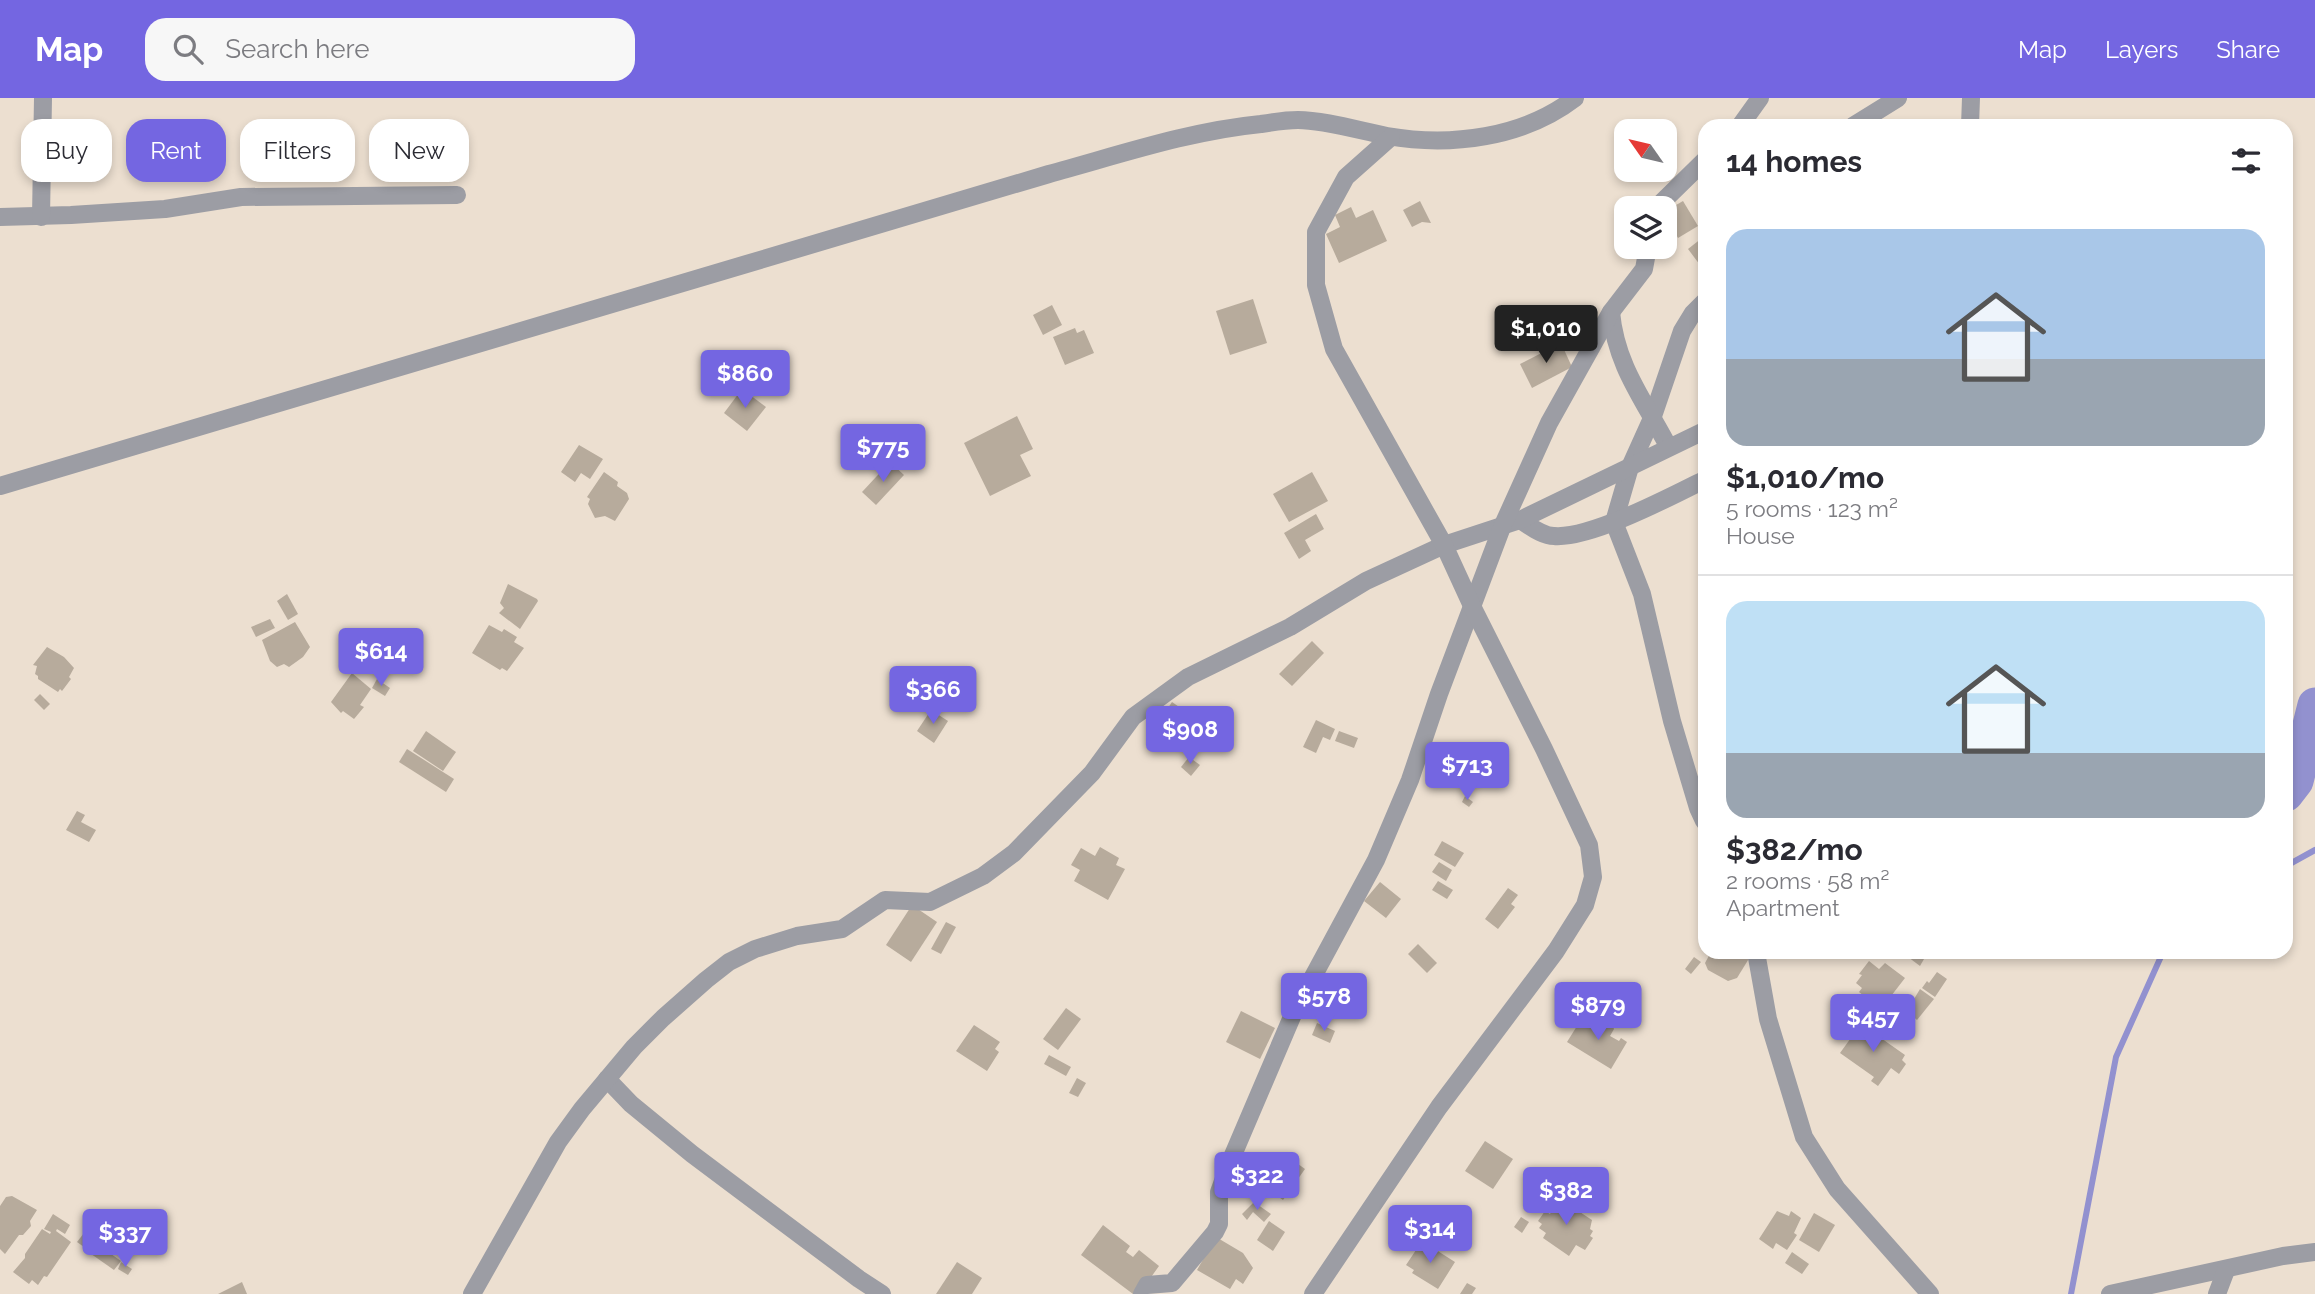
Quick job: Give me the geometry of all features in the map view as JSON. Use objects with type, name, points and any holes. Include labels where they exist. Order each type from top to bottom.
[{"type":"street","points":[[41,216],[43,98]]},
{"type":"street","points":[[0,486],[1049,174],[1220,128],[1299,120],[1391,137],[1435,141],[1474,138],[1499,133],[1543,118],[1575,98]]},
{"type":"street","points":[[1745,119],[1760,98]]},
{"type":"street","points":[[1864,119],[1898,98]]},
{"type":"street","points":[[1970,119],[1971,98]]},
{"type":"street","points":[[1313,1294],[1439,1107],[1556,951],[1585,905],[1592,877],[1588,845],[1545,749],[1444,545],[1334,349],[1316,285],[1315,232],[1346,177],[1391,137]]},
{"type":"street","points":[[1668,196],[1698,167]]},
{"type":"street","points":[[0,217],[165,209],[241,197],[457,195]]},
{"type":"street","points":[[1142,1294],[1147,1284],[1172,1283],[1219,1224],[1219,1192],[1249,1114],[1294,1012],[1386,837],[1410,780],[1439,694],[1502,527],[1549,423],[1612,312],[1644,269],[1646,259]]},
{"type":"street","points":[[1698,308],[1682,331],[1653,416],[1630,467],[1614,522],[1642,594],[1672,721],[1698,808]]},
{"type":"street","points":[[1612,312],[1623,367],[1668,446]]},
{"type":"street","points":[[472,1294],[558,1143],[607,1079],[663,1018],[729,962],[755,949],[797,936],[842,929],[885,900],[930,902],[983,876],[1014,853],[1092,774],[1133,717],[1188,677],[1290,627],[1366,581],[1444,545],[1520,520],[1698,434]]},
{"type":"street","points":[[1520,520],[1553,537],[1572,534],[1614,522],[1698,483]]},
{"type":"street","points":[[1757,959],[1769,1019],[1804,1138],[1837,1189],[1930,1294]]},
{"type":"street","points":[[607,1079],[631,1104],[692,1154],[882,1294]]},
{"type":"street","points":[[2110,1294],[2283,1256],[2315,1252]]},
{"type":"street","points":[[2217,1294],[2226,1270]]},
{"type":"building","points":[[1420,201],[1431,223],[1422,222],[1412,227],[1403,210]]},
{"type":"building","points":[[1683,201],[1698,226],[1678,238],[1677,236],[1677,204]]},
{"type":"building","points":[[1351,207],[1356,218],[1373,210],[1387,241],[1339,263],[1326,234],[1340,227],[1335,215]]},
{"type":"building","points":[[1698,241],[1698,262],[1688,249]]},
{"type":"building","points":[[1253,299],[1267,343],[1230,355],[1216,311]]},
{"type":"building","points":[[1052,305],[1062,325],[1043,335],[1033,315]]},
{"type":"building","points":[[1075,328],[1077,333],[1084,330],[1094,353],[1065,365],[1053,337]]},
{"type":"building","points":[[1561,343],[1572,367],[1532,388],[1520,364]]},
{"type":"building","points":[[742,389],[766,407],[747,431],[724,413]]},
{"type":"building","points":[[1017,416],[1033,449],[1020,455],[1031,476],[990,496],[964,443]]},
{"type":"building","points":[[579,445],[603,459],[590,479],[581,473],[575,482],[561,472]]},
{"type":"building","points":[[890,462],[904,475],[876,505],[862,492]]},
{"type":"building","points":[[604,472],[618,482],[617,486],[627,493],[629,499],[615,521],[605,516],[595,518],[588,504],[590,499],[587,497]]},
{"type":"building","points":[[1312,472],[1328,501],[1289,522],[1273,494]]},
{"type":"building","points":[[1316,514],[1324,529],[1305,540],[1311,551],[1299,559],[1284,533]]},
{"type":"building","points":[[508,584],[538,601],[520,629],[499,613],[504,608],[500,603]]},
{"type":"building","points":[[287,594],[298,614],[288,620],[277,601]]},
{"type":"building","points":[[270,619],[275,628],[256,637],[251,627]]},
{"type":"building","points":[[295,622],[310,647],[303,657],[289,667],[284,664],[277,667],[270,661],[262,640]]},
{"type":"building","points":[[489,625],[502,632],[504,629],[517,637],[514,642],[524,648],[507,671],[502,668],[500,670],[472,653]]},
{"type":"building","points":[[1312,641],[1324,653],[1292,686],[1279,674]]},
{"type":"building","points":[[47,647],[64,657],[74,668],[69,677],[71,679],[62,691],[60,689],[58,692],[35,674],[37,666],[33,665]]},
{"type":"building","points":[[352,673],[371,689],[360,705],[364,707],[354,719],[343,711],[341,713],[331,702]]},
{"type":"building","points":[[377,679],[390,688],[385,696],[372,688]]},
{"type":"building","points":[[40,694],[50,704],[44,710],[34,700]]},
{"type":"building","points":[[1172,702],[1208,727],[1193,750],[1156,726]]},
{"type":"building","points":[[931,710],[948,721],[934,743],[917,731]]},
{"type":"building","points":[[1316,720],[1335,729],[1330,740],[1323,737],[1316,753],[1303,747]]},
{"type":"building","points":[[426,731],[456,752],[443,771],[413,751]]},
{"type":"building","points":[[1339,731],[1358,738],[1354,748],[1335,741]]},
{"type":"building","points":[[407,749],[454,779],[446,792],[399,762]]},
{"type":"building","points":[[1189,757],[1200,765],[1191,776],[1181,767]]},
{"type":"building","points":[[1465,796],[1473,802],[1469,807],[1462,802]]},
{"type":"building","points":[[77,811],[85,815],[81,822],[96,830],[89,842],[66,830]]},
{"type":"building","points":[[1442,841],[1464,853],[1455,867],[1434,855]]},
{"type":"building","points":[[1100,847],[1119,858],[1116,865],[1125,869],[1108,900],[1074,881],[1080,870],[1071,865],[1081,848],[1095,856]]},
{"type":"building","points":[[1439,862],[1452,870],[1446,881],[1432,872]]},
{"type":"building","points":[[1438,881],[1453,890],[1447,899],[1432,890]]},
{"type":"building","points":[[1380,882],[1401,899],[1386,918],[1364,901]]},
{"type":"building","points":[[1508,888],[1518,895],[1511,904],[1515,907],[1498,929],[1485,919]]},
{"type":"building","points":[[912,905],[937,922],[911,962],[886,945]]},
{"type":"building","points":[[946,922],[956,927],[941,954],[931,949]]},
{"type":"building","points":[[1418,944],[1437,963],[1427,973],[1408,954]]},
{"type":"building","points":[[1694,957],[1701,962],[1691,974],[1685,969]]},
{"type":"building","points":[[1707,959],[1749,959],[1737,978],[1728,981],[1708,970],[1705,963]]},
{"type":"building","points":[[1911,959],[1924,959],[1920,966]]},
{"type":"building","points":[[1869,961],[1879,969],[1885,963],[1905,978],[1881,1009],[1859,992],[1862,988],[1856,983]]},
{"type":"building","points":[[1937,972],[1947,979],[1935,997],[1922,988]]},
{"type":"building","points":[[1920,989],[1934,999],[1917,1020],[1907,1011]]},
{"type":"building","points":[[1066,1008],[1081,1019],[1058,1050],[1043,1039]]},
{"type":"building","points":[[1241,1011],[1275,1028],[1260,1059],[1226,1042]]},
{"type":"building","points":[[1582,1018],[1599,1025],[1602,1021],[1611,1022],[1614,1029],[1610,1036],[1627,1042],[1611,1069],[1567,1042]]},
{"type":"building","points":[[1317,1023],[1335,1031],[1330,1043],[1312,1035]]},
{"type":"building","points":[[1861,1024],[1905,1055],[1902,1060],[1906,1064],[1899,1074],[1891,1068],[1878,1086],[1871,1081],[1874,1077],[1840,1053]]},
{"type":"building","points":[[974,1025],[1000,1042],[995,1049],[999,1052],[987,1071],[956,1051]]},
{"type":"building","points":[[1049,1055],[1071,1067],[1066,1076],[1044,1064]]},
{"type":"building","points":[[1077,1078],[1086,1083],[1078,1097],[1069,1093]]},
{"type":"building","points":[[1485,1141],[1513,1159],[1493,1189],[1465,1171]]},
{"type":"building","points":[[1287,1156],[1305,1169],[1283,1200],[1265,1187]]},
{"type":"building","points":[[1548,1178],[1560,1186],[1554,1195],[1542,1187]]},
{"type":"building","points":[[12,1196],[37,1210],[30,1221],[31,1226],[23,1235],[19,1235],[5,1254],[0,1249],[0,1206],[6,1197]]},
{"type":"building","points":[[1557,1197],[1592,1220],[1590,1229],[1593,1231],[1590,1236],[1593,1238],[1585,1250],[1576,1245],[1569,1256],[1543,1238],[1546,1233],[1539,1228],[1542,1224],[1538,1221],[1545,1211],[1550,1214],[1553,1209],[1551,1206]]},
{"type":"building","points":[[1254,1202],[1271,1214],[1264,1222],[1253,1212],[1247,1220],[1242,1214]]},
{"type":"building","points":[[1777,1211],[1789,1216],[1791,1211],[1801,1218],[1794,1233],[1797,1235],[1787,1250],[1776,1243],[1773,1249],[1759,1239]]},
{"type":"building","points":[[1814,1213],[1835,1225],[1819,1252],[1799,1240]]},
{"type":"building","points":[[53,1214],[70,1225],[65,1234],[57,1229],[56,1231],[71,1242],[47,1277],[44,1276],[38,1285],[32,1280],[29,1284],[13,1272],[25,1258],[42,1229],[50,1234],[51,1232],[44,1229]]},
{"type":"building","points":[[1521,1217],[1529,1222],[1522,1233],[1514,1227]]},
{"type":"building","points":[[1269,1221],[1285,1232],[1273,1251],[1257,1240]]},
{"type":"building","points":[[1103,1225],[1130,1246],[1126,1252],[1133,1257],[1139,1250],[1159,1266],[1139,1294],[1133,1294],[1081,1255]]},
{"type":"building","points":[[84,1233],[90,1238],[84,1247],[77,1242]]},
{"type":"building","points":[[1216,1237],[1243,1253],[1253,1268],[1243,1284],[1236,1279],[1230,1289],[1197,1270]]},
{"type":"building","points":[[91,1240],[121,1261],[114,1270],[84,1249]]},
{"type":"building","points":[[1422,1241],[1455,1262],[1438,1289],[1412,1273],[1414,1270],[1406,1265]]},
{"type":"building","points":[[1792,1252],[1809,1264],[1802,1274],[1785,1263]]},
{"type":"building","points":[[121,1262],[132,1269],[128,1275],[118,1269]]},
{"type":"building","points":[[957,1262],[982,1278],[972,1294],[936,1294]]},
{"type":"building","points":[[242,1282],[247,1294],[218,1294]]},
{"type":"building","points":[[1467,1283],[1476,1288],[1472,1294],[1460,1294]]},
{"type":"waterway","points":[[2293,785],[2315,705]]},
{"type":"waterway","points":[[2293,862],[2315,850]]},
{"type":"waterway","points":[[2071,1294],[2116,1057],[2160,959]]}]
